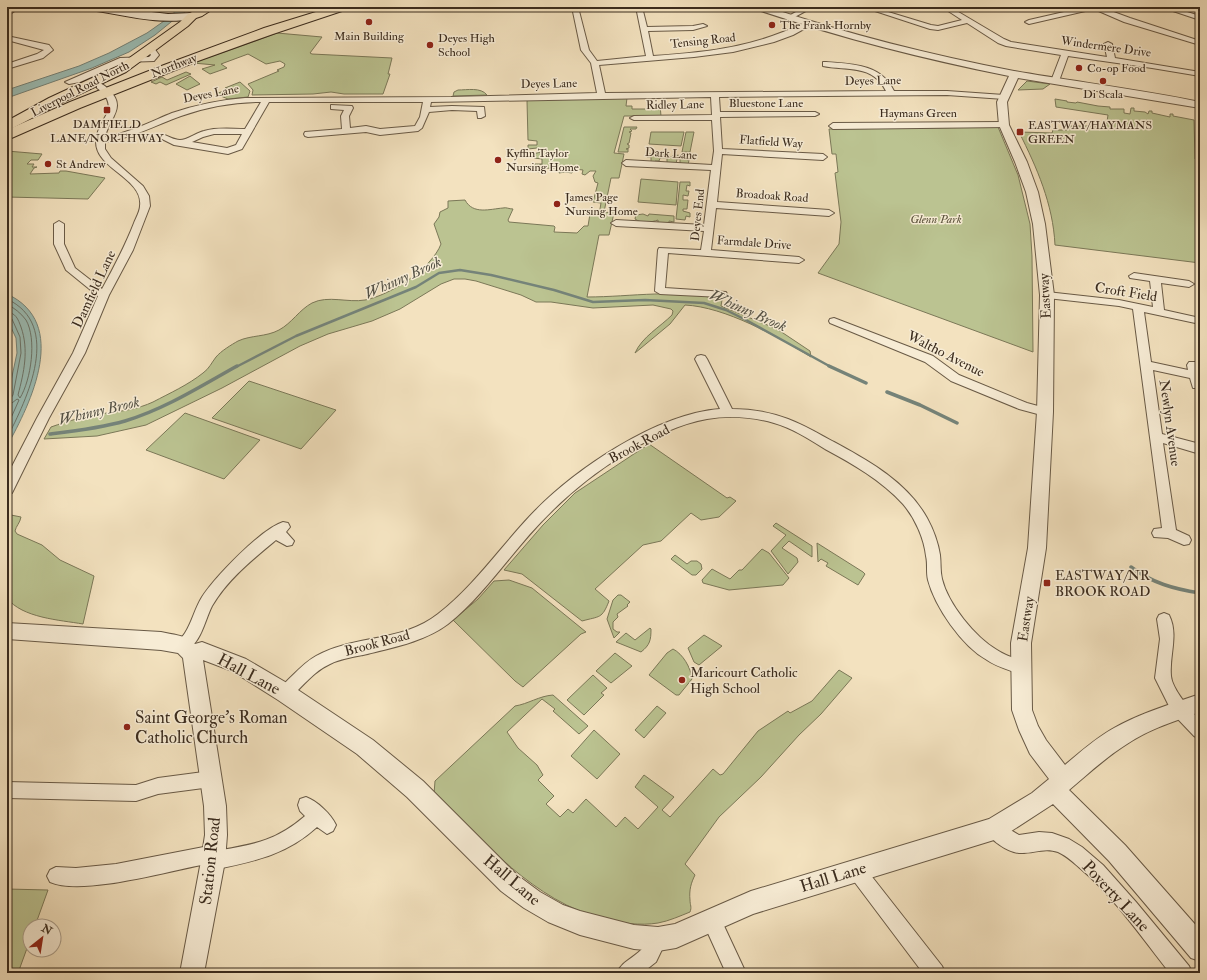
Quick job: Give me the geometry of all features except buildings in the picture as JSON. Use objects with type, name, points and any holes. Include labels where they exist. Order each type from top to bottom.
[{"type":"highway","name":"Northway","points":[[7,136],[99,91],[212,43],[320,7]]},
{"type":"highway","name":"Northway","points":[[7,128],[62,103],[268,31],[344,7]]},
{"type":"main road","points":[[95,7],[164,11],[177,18],[192,16]]},
{"type":"main road","name":"Liverpool Road North","points":[[7,128],[54,101],[115,73],[151,50],[192,16],[210,7]]},
{"type":"street","points":[[7,14],[18,7]]},
{"type":"street","points":[[575,7],[585,50],[595,63],[601,96]]},
{"type":"street","points":[[639,7],[650,58]]},
{"type":"street","points":[[758,7],[809,24],[913,53],[1015,74],[1200,105]]},
{"type":"street","points":[[789,18],[810,7]]},
{"type":"street","points":[[946,8],[955,7]]},
{"type":"street","points":[[1029,22],[1094,7],[1127,20],[1200,44]]},
{"type":"street","points":[[1164,7],[1200,18]]},
{"type":"street","name":"Windermere Drive","points":[[946,8],[1009,44],[1065,54],[1167,67],[1200,74]]},
{"type":"street","points":[[875,10],[930,27],[938,28],[968,21]]},
{"type":"street","name":"Tensing Road","points":[[595,63],[707,54],[742,49],[775,40],[809,24]]},
{"type":"street","points":[[644,29],[693,28],[703,26]]},
{"type":"street","points":[[7,38],[46,46],[49,50],[40,56],[7,67]]},
{"type":"street","points":[[1108,44],[1112,60]]},
{"type":"street","points":[[1055,80],[1065,54]]},
{"type":"street","points":[[69,82],[123,60],[137,59]]},
{"type":"street","points":[[826,64],[850,66],[876,74],[883,79],[891,94]]},
{"type":"street","name":"Eastway","points":[[1015,74],[1002,102],[1004,125],[1021,162],[1032,192],[1038,224],[1047,295],[1045,412],[1037,548],[1021,643],[1022,710],[1029,730],[1058,785]]},
{"type":"street","points":[[99,91],[114,105],[100,140]]},
{"type":"street","name":"Deyes Lane","points":[[100,140],[128,135],[168,118],[211,105],[245,100],[965,93],[1004,97]]},
{"type":"street","name":"Deyes End","points":[[715,95],[718,151],[706,252],[663,250],[660,291],[722,294]]},
{"type":"street","points":[[308,134],[346,132],[366,129],[380,132],[418,128],[424,116],[427,99]]},
{"type":"street","points":[[162,137],[174,142],[228,151],[239,147],[266,100]]},
{"type":"street","points":[[308,108],[338,106],[350,108],[345,116],[346,132]]},
{"type":"street","points":[[425,110],[452,108],[481,109],[482,116]]},
{"type":"street","name":"Bluestone Lane","points":[[716,116],[815,114]]},
{"type":"street","name":"Ridley Lane","points":[[634,118],[716,116]]},
{"type":"street","name":"Haymans Green","points":[[833,126],[1004,125]]},
{"type":"street","points":[[184,143],[197,135],[218,130],[247,132]]},
{"type":"street","name":"Damfield Lane","points":[[7,489],[43,418],[80,353],[104,295],[128,250],[145,206],[144,196],[140,188],[108,160],[101,149],[100,140]]},
{"type":"street","name":"Flatfield Way","points":[[718,151],[823,158]]},
{"type":"street","name":"Dark Lane","points":[[626,163],[716,168]]},
{"type":"street","name":"Broadoak Road","points":[[712,204],[829,212]]},
{"type":"street","points":[[616,223],[710,228]]},
{"type":"street","points":[[59,224],[59,244],[71,270],[104,295]]},
{"type":"street","name":"Farmdale Drive","points":[[706,252],[799,260]]},
{"type":"street","points":[[1134,276],[1189,284]]},
{"type":"street","points":[[1155,279],[1159,311]]},
{"type":"street","name":"Croft Field","points":[[1047,295],[1119,303],[1200,321]]},
{"type":"street","name":"Newlyn Avenue","points":[[1138,307],[1158,437],[1165,533],[1184,540]]},
{"type":"street","name":"Waltho Avenue","points":[[834,321],[929,359],[955,378],[1024,406],[1045,412]]},
{"type":"street","points":[[700,359],[712,369],[728,413]]},
{"type":"street","points":[[1147,365],[1195,375]]},
{"type":"street","name":"Brook Road","points":[[285,693],[311,668],[322,661],[336,655],[411,634],[433,626],[443,619],[494,568],[518,538],[549,506],[598,465],[650,435],[675,425],[702,415],[728,413],[756,415],[778,420],[805,432],[869,468],[904,496],[918,512],[933,551],[935,578],[942,598],[955,618],[964,630],[990,655],[1022,668]]},
{"type":"street","points":[[1158,437],[1200,450]]},
{"type":"street","points":[[188,649],[190,639],[207,602],[221,583],[249,554],[282,533]]},
{"type":"street","points":[[1164,619],[1167,638],[1163,678],[1179,709],[1200,731]]},
{"type":"street","name":"Hall Lane","points":[[7,631],[160,641],[220,657],[253,673],[365,747],[397,773],[509,882],[532,900],[556,914],[580,923],[634,937],[658,939],[676,936],[751,903],[994,829],[1018,815],[1058,785],[1092,756],[1120,736],[1147,722],[1179,709],[1200,703]]},
{"type":"street","name":"Station Road","points":[[188,649],[194,670],[211,779],[215,806],[216,835],[192,973]]},
{"type":"street","points":[[7,790],[136,793],[158,786],[211,779]]},
{"type":"street","name":"Poverty Lane","points":[[1058,785],[1200,949]]},
{"type":"street","points":[[56,876],[72,877],[109,875],[181,859],[213,858],[268,848],[284,842],[296,834],[316,815]]},
{"type":"street","name":"Poverty Lane","points":[[994,829],[1010,841],[1019,844],[1038,841],[1052,842],[1063,845],[1076,853],[1102,876],[1130,908],[1182,973]]},
{"type":"street","points":[[856,870],[935,973]]},
{"type":"street","points":[[711,920],[736,973]]},
{"type":"street","points":[[627,973],[649,955],[658,939]]},
{"type":"green space","points":[[277,33],[322,37],[310,53],[312,54],[392,58],[388,74],[390,74],[383,94],[344,94],[331,92],[313,94],[252,95],[253,90],[248,84],[279,71],[277,70],[284,67],[285,64],[280,61],[266,64],[248,54],[221,64],[227,68],[210,74],[202,69],[215,65],[193,63]]},
{"type":"green space","points":[[186,72],[191,74],[166,85],[160,82],[156,84],[151,82],[162,77],[167,80]]},
{"type":"green space","points":[[190,76],[200,84],[187,90],[176,84]]},
{"type":"green space","points":[[1027,81],[1050,84],[1043,89],[1018,90]]},
{"type":"green space","points":[[240,82],[250,91],[248,97],[228,99],[216,94],[228,89],[225,88]]},
{"type":"green space","points":[[458,90],[478,90],[487,95],[453,96],[454,92]]},
{"type":"green space","points":[[627,98],[626,106],[632,106],[632,109],[652,109],[652,107],[660,105],[661,116],[624,116],[614,153],[624,154],[619,178],[611,178],[604,212],[614,213],[609,235],[599,235],[587,297],[689,294],[722,300],[721,306],[777,329],[810,351],[811,357],[783,340],[750,324],[717,311],[685,305],[670,324],[635,353],[642,342],[672,315],[673,311],[671,309],[653,305],[593,308],[551,302],[536,302],[521,295],[476,281],[454,279],[441,284],[400,309],[372,321],[328,334],[300,346],[222,388],[146,425],[97,436],[44,439],[51,427],[78,418],[136,408],[153,402],[179,389],[207,370],[216,357],[232,344],[243,339],[269,334],[279,330],[312,303],[331,299],[358,301],[387,293],[420,271],[436,253],[441,244],[434,224],[439,217],[440,212],[448,208],[448,201],[465,200],[472,208],[482,210],[505,208],[513,209],[508,220],[509,222],[554,226],[554,232],[577,233],[584,226],[588,226],[590,214],[599,215],[601,203],[593,202],[598,183],[595,182],[593,176],[596,171],[590,171],[585,175],[582,174],[583,170],[574,169],[572,173],[559,173],[559,169],[546,168],[542,164],[542,159],[534,158],[533,154],[541,152],[537,148],[528,149],[528,145],[537,145],[537,141],[528,140],[527,101],[532,99]]},
{"type":"green space","points":[[1055,99],[1067,102],[1110,107],[1110,109],[1124,109],[1124,113],[1130,114],[1131,108],[1134,108],[1134,111],[1145,112],[1148,114],[1149,111],[1152,111],[1152,113],[1170,117],[1170,114],[1173,114],[1173,116],[1194,120],[1195,159],[1200,159],[1200,263],[1055,245],[1051,215],[1043,187],[1019,132],[1052,133],[1053,130],[1067,130],[1064,126],[1106,128],[1108,115],[1056,107]]},
{"type":"green space","points":[[624,127],[637,127],[636,129],[630,129],[632,131],[629,132],[631,133],[629,143],[627,144],[629,145],[629,148],[626,149],[628,149],[628,152],[618,152]]},
{"type":"green space","name":"Glenn Park","points":[[998,127],[1018,175],[1030,224],[1032,256],[1033,352],[818,273],[839,244],[841,222],[835,173],[838,172],[836,154],[832,154],[829,129]]},
{"type":"green space","points":[[651,132],[684,132],[681,146],[649,144]]},
{"type":"green space","points":[[686,132],[694,132],[690,152],[682,152]]},
{"type":"green space","points":[[7,151],[42,154],[38,160],[31,160],[27,164],[34,164],[32,167],[37,167],[34,168],[30,174],[59,173],[60,171],[66,171],[105,178],[88,199],[7,197]]},
{"type":"green space","points":[[648,153],[672,157],[673,155],[690,156],[690,158],[687,158],[687,160],[689,160],[688,165],[680,163],[680,159],[677,159],[676,164],[667,163],[667,158],[660,158],[659,161],[655,161],[655,163],[651,162],[651,157],[647,157]]},
{"type":"green space","points":[[534,164],[542,164],[538,166],[540,168],[539,172],[535,171]]},
{"type":"green space","points":[[641,179],[678,182],[676,205],[638,202]]},
{"type":"green space","points":[[680,182],[690,182],[690,186],[687,185],[686,191],[689,191],[688,196],[683,195],[683,200],[688,200],[687,209],[683,209],[683,211],[690,213],[690,217],[686,216],[685,220],[676,219]]},
{"type":"green space","points":[[636,214],[648,216],[649,214],[674,216],[674,222],[669,221],[669,223],[658,223],[658,220],[641,222],[635,219]]},
{"type":"green space","points":[[249,381],[336,410],[301,449],[212,418]]},
{"type":"green space","points":[[185,413],[260,440],[224,479],[146,450]]},
{"type":"green space","points":[[649,444],[727,498],[730,497],[736,501],[719,517],[701,520],[691,513],[661,541],[643,545],[595,589],[609,601],[602,614],[597,617],[582,621],[522,574],[504,570],[543,525],[575,493]]},
{"type":"green space","points":[[11,515],[21,517],[15,531],[17,534],[42,545],[60,560],[94,576],[83,624],[32,614],[14,605],[7,598],[7,526]]},
{"type":"green space","points":[[776,523],[812,546],[812,557],[789,541],[782,548],[797,558],[798,562],[788,574],[771,551],[786,535],[773,526]]},
{"type":"green space","points":[[817,543],[865,574],[858,585],[826,566],[828,563],[821,559],[818,562]]},
{"type":"green space","points":[[762,549],[769,553],[789,578],[783,585],[729,590],[703,583],[702,580],[712,569],[730,579],[739,570],[742,570]]},
{"type":"green space","points":[[675,555],[687,564],[691,561],[697,561],[701,564],[702,569],[696,575],[692,575],[671,559]]},
{"type":"green space","points":[[509,580],[532,588],[586,632],[581,634],[523,687],[453,620],[478,599],[494,581]]},
{"type":"green space","points":[[618,595],[621,595],[630,602],[627,605],[628,606],[617,614],[618,617],[613,622],[613,629],[620,632],[614,638],[607,619],[613,600]]},
{"type":"green space","points":[[650,628],[651,633],[649,642],[641,652],[616,642],[626,633],[635,640]]},
{"type":"green space","points":[[704,635],[722,646],[699,665],[694,662],[688,648]]},
{"type":"green space","points":[[673,649],[680,654],[686,662],[692,679],[679,695],[676,695],[649,675],[667,653]]},
{"type":"green space","points":[[615,653],[632,666],[611,683],[596,671]]},
{"type":"green space","points":[[839,670],[852,678],[821,714],[799,735],[761,777],[719,817],[685,864],[695,875],[690,890],[690,912],[666,921],[658,923],[631,924],[604,919],[578,910],[555,899],[532,884],[491,850],[434,794],[435,781],[515,706],[553,695],[588,726],[579,734],[553,711],[555,709],[542,699],[507,732],[518,748],[537,765],[543,775],[538,780],[554,796],[546,804],[560,817],[568,809],[573,813],[586,799],[616,827],[625,817],[638,829],[658,807],[635,787],[644,775],[674,797],[662,810],[670,817],[713,769],[720,775],[723,774],[758,731],[788,711],[790,713],[812,701]]},
{"type":"green space","points":[[593,675],[607,688],[601,693],[604,695],[584,715],[567,700]]},
{"type":"green space","points":[[657,706],[666,713],[644,738],[635,730]]},
{"type":"green space","points":[[594,730],[620,754],[597,779],[571,756]]},
{"type":"green space","points":[[7,889],[48,890],[38,918],[22,918],[22,958],[23,958],[18,973],[7,973]]},
{"type":"water","points":[[180,7],[192,7],[155,35],[129,52],[92,68],[7,98],[7,90],[79,66],[109,53],[147,33],[174,14],[174,12]]},
{"type":"water","points":[[7,294],[26,307],[37,324],[41,344],[40,365],[34,387],[26,408],[7,446],[7,400],[17,353],[16,338],[7,319]]},
{"type":"waterway","name":"Whinny Brook","points":[[236,367],[296,336],[416,287],[439,273],[460,270],[491,275],[554,290],[593,302],[645,300],[704,303],[726,310],[746,320],[830,367]]},
{"type":"waterway","name":"Whinny Brook","points":[[50,434],[107,426],[140,416],[182,396],[237,366]]},
{"type":"waterway","name":"Whinny Brook","points":[[830,367],[866,383]]},
{"type":"waterway","name":"Whinny Brook","points":[[887,392],[920,405],[957,423]]},
{"type":"waterway","name":"Whinny Brook","points":[[1131,567],[1155,581],[1181,590],[1200,593]]},
{"type":"place","name":"Main Building","points":[[369,22]]},
{"type":"place","name":"The Frank Hornby","points":[[772,25]]},
{"type":"place","name":"Deyes High School","points":[[430,45]]},
{"type":"place","name":"Co-op Food","points":[[1079,68]]},
{"type":"place","name":"Di Scala","points":[[1103,81]]},
{"type":"place","name":"DAMFIELD LANE/NORTHWAY","points":[[107,110]]},
{"type":"place","name":"EASTWAY/HAYMANS GREEN","points":[[1020,132]]},
{"type":"place","name":"Kyffin Taylor Nursing Home","points":[[498,160]]},
{"type":"place","name":"St Andrew","points":[[48,164]]},
{"type":"place","name":"James Page Nursing Home","points":[[557,204]]},
{"type":"place","name":"EASTWAY/NR BROOK ROAD","points":[[1047,583]]},
{"type":"place","name":"Maricourt Catholic High School","points":[[682,680]]},
{"type":"place","name":"Saint George's Roman Catholic Church","points":[[127,727]]}]
